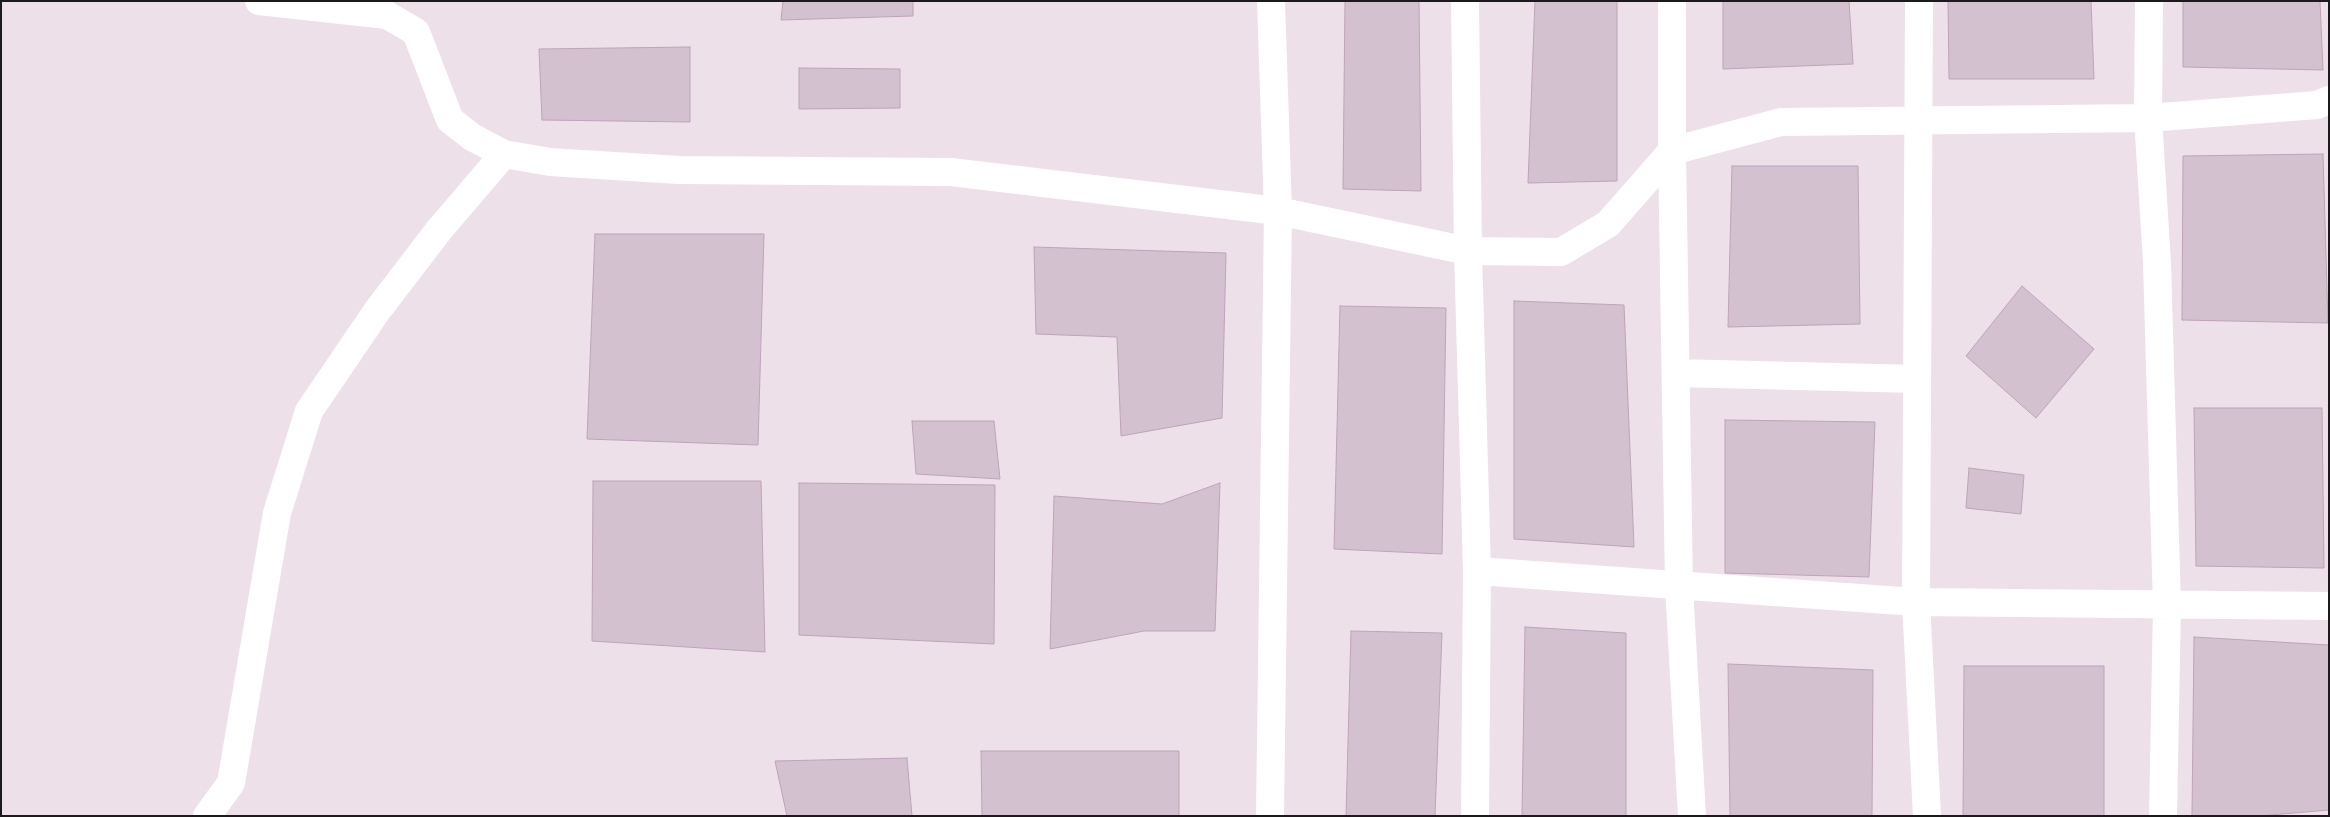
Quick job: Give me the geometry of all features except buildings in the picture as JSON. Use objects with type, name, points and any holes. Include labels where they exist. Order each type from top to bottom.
[{"type":"street","points":[[260,1],[388,15],[416,32],[450,120],[472,137],[504,154],[550,162],[679,170],[951,172],[1278,211],[1468,250],[1561,252],[1608,224],[1672,151],[1781,122],[2148,118],[2317,105],[2329,100]]},
{"type":"street","points":[[1270,816],[1278,211],[1272,1]]},
{"type":"street","points":[[1465,1],[1468,250],[1477,570],[1475,816]]},
{"type":"street","points":[[1672,1],[1672,151],[1679,587],[1692,816]]},
{"type":"street","points":[[1920,1],[1916,602],[1928,816]]},
{"type":"street","points":[[2150,1],[2148,118],[2157,263],[2167,606],[2163,816]]},
{"type":"street","points":[[207,816],[231,784],[277,512],[309,410],[377,311],[433,237],[504,154]]},
{"type":"street","points":[[1676,373],[1917,379]]},
{"type":"street","points":[[1477,570],[1679,587],[1916,602],[2167,606],[2329,606]]}]
